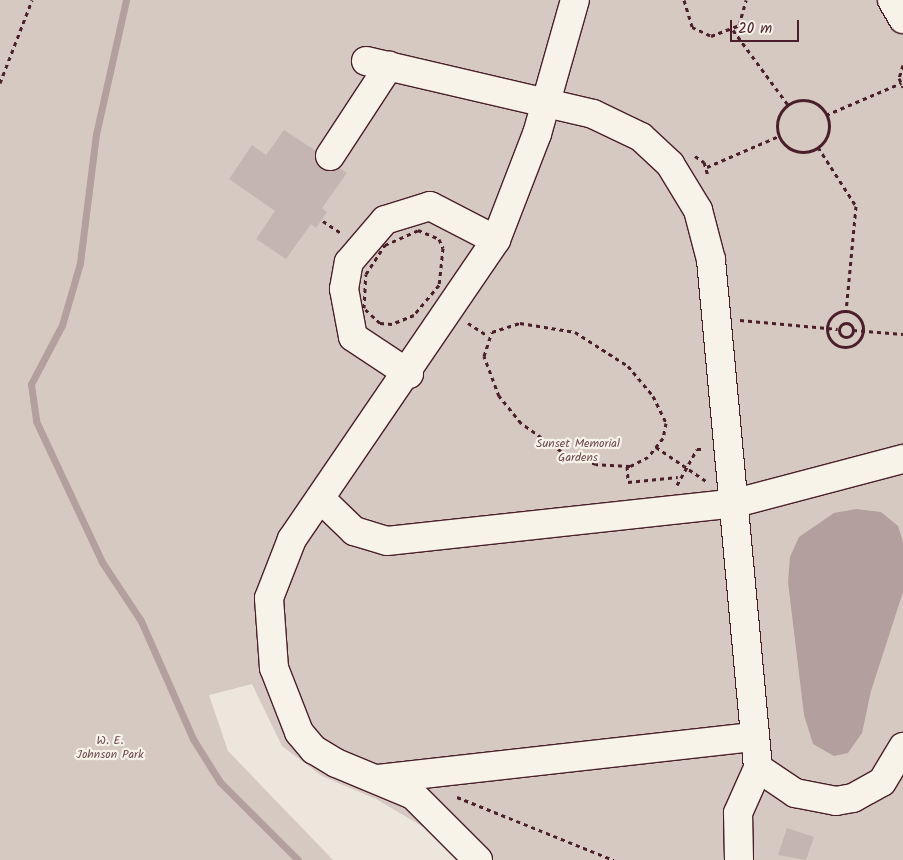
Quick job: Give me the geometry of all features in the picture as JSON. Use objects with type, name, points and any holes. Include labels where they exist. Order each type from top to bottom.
[{"type":"lane","points":[[478,860],[431,809],[378,779],[314,750],[287,711],[274,668],[267,622],[274,577],[292,538],[322,500],[409,374],[496,240],[527,166],[575,0]]},
{"type":"lane","points":[[892,0],[903,19]]},
{"type":"lane","points":[[330,156],[377,64],[546,102],[618,123],[641,137],[670,164],[705,231],[717,318],[736,503],[758,768],[738,813],[738,860]]},
{"type":"lane","points":[[409,374],[353,336],[344,288],[349,262],[385,220],[430,206],[496,240]]},
{"type":"lane","points":[[322,500],[354,531],[387,541],[736,503],[903,459]]},
{"type":"lane","points":[[378,779],[756,737]]},
{"type":"lane","points":[[758,768],[795,793],[836,801],[853,798],[882,782],[903,747]]},
{"type":"path","points":[[0,83],[32,0]]},
{"type":"path","points":[[684,0],[686,18],[700,33],[721,36],[733,30],[744,16],[746,0]]},
{"type":"path","points":[[733,30],[788,105]]},
{"type":"path","points":[[903,65],[901,83],[903,87]]},
{"type":"path","points":[[826,115],[901,83]]},
{"type":"path","points":[[810,101],[826,115],[828,132],[818,147],[796,150],[779,136],[778,119],[788,105],[810,101]]},
{"type":"path","points":[[707,167],[779,136]]},
{"type":"path","points":[[818,147],[856,206],[846,312]]},
{"type":"path","points":[[418,230],[439,239],[443,270],[432,298],[404,321],[392,324],[370,317],[363,302],[364,279],[377,254],[394,238],[418,230]]},
{"type":"path","points":[[846,312],[859,318],[862,331],[856,344],[845,347],[830,339],[828,328],[832,317],[846,312]]},
{"type":"path","points":[[717,318],[838,329],[845,337],[853,330]]},
{"type":"path","points":[[838,329],[845,322],[853,330],[903,334]]},
{"type":"path","points":[[520,323],[557,326],[612,354],[643,382],[663,412],[666,431],[656,447],[639,463],[627,466],[577,458],[521,422],[499,396],[487,370],[484,346],[492,332],[520,323]]},
{"type":"path","points":[[656,447],[706,482]]},
{"type":"path","points":[[680,509],[678,477],[697,450],[730,448]]},
{"type":"path","points":[[627,466],[628,482],[678,477]]},
{"type":"path","points":[[451,794],[614,860]]},
{"type":"green space","name":"Sunset Memorial Gardens","points":[[0,0],[903,0],[903,860],[457,860],[432,832],[376,799],[322,776],[282,746],[252,684],[209,695],[228,751],[333,860],[0,860]]},
{"type":"shaded area","points":[[856,509],[881,512],[898,526],[903,542],[903,592],[871,691],[862,733],[848,753],[834,756],[813,744],[804,715],[788,582],[790,557],[799,537],[834,513]]},
{"type":"building","points":[[284,130],[316,151],[321,169],[340,168],[347,173],[322,208],[327,212],[316,228],[311,224],[286,259],[256,239],[275,211],[229,179],[252,145],[266,155]]},
{"type":"building","points":[[787,828],[814,837],[806,860],[778,855]]},
{"type":"waterway","points":[[126,0],[96,134],[80,263],[62,325],[31,384],[36,421],[102,562],[141,621],[193,739],[220,782],[298,860]]},
{"type":"park label","name":"W. E. Johnson Park","points":[[110,748]]}]
